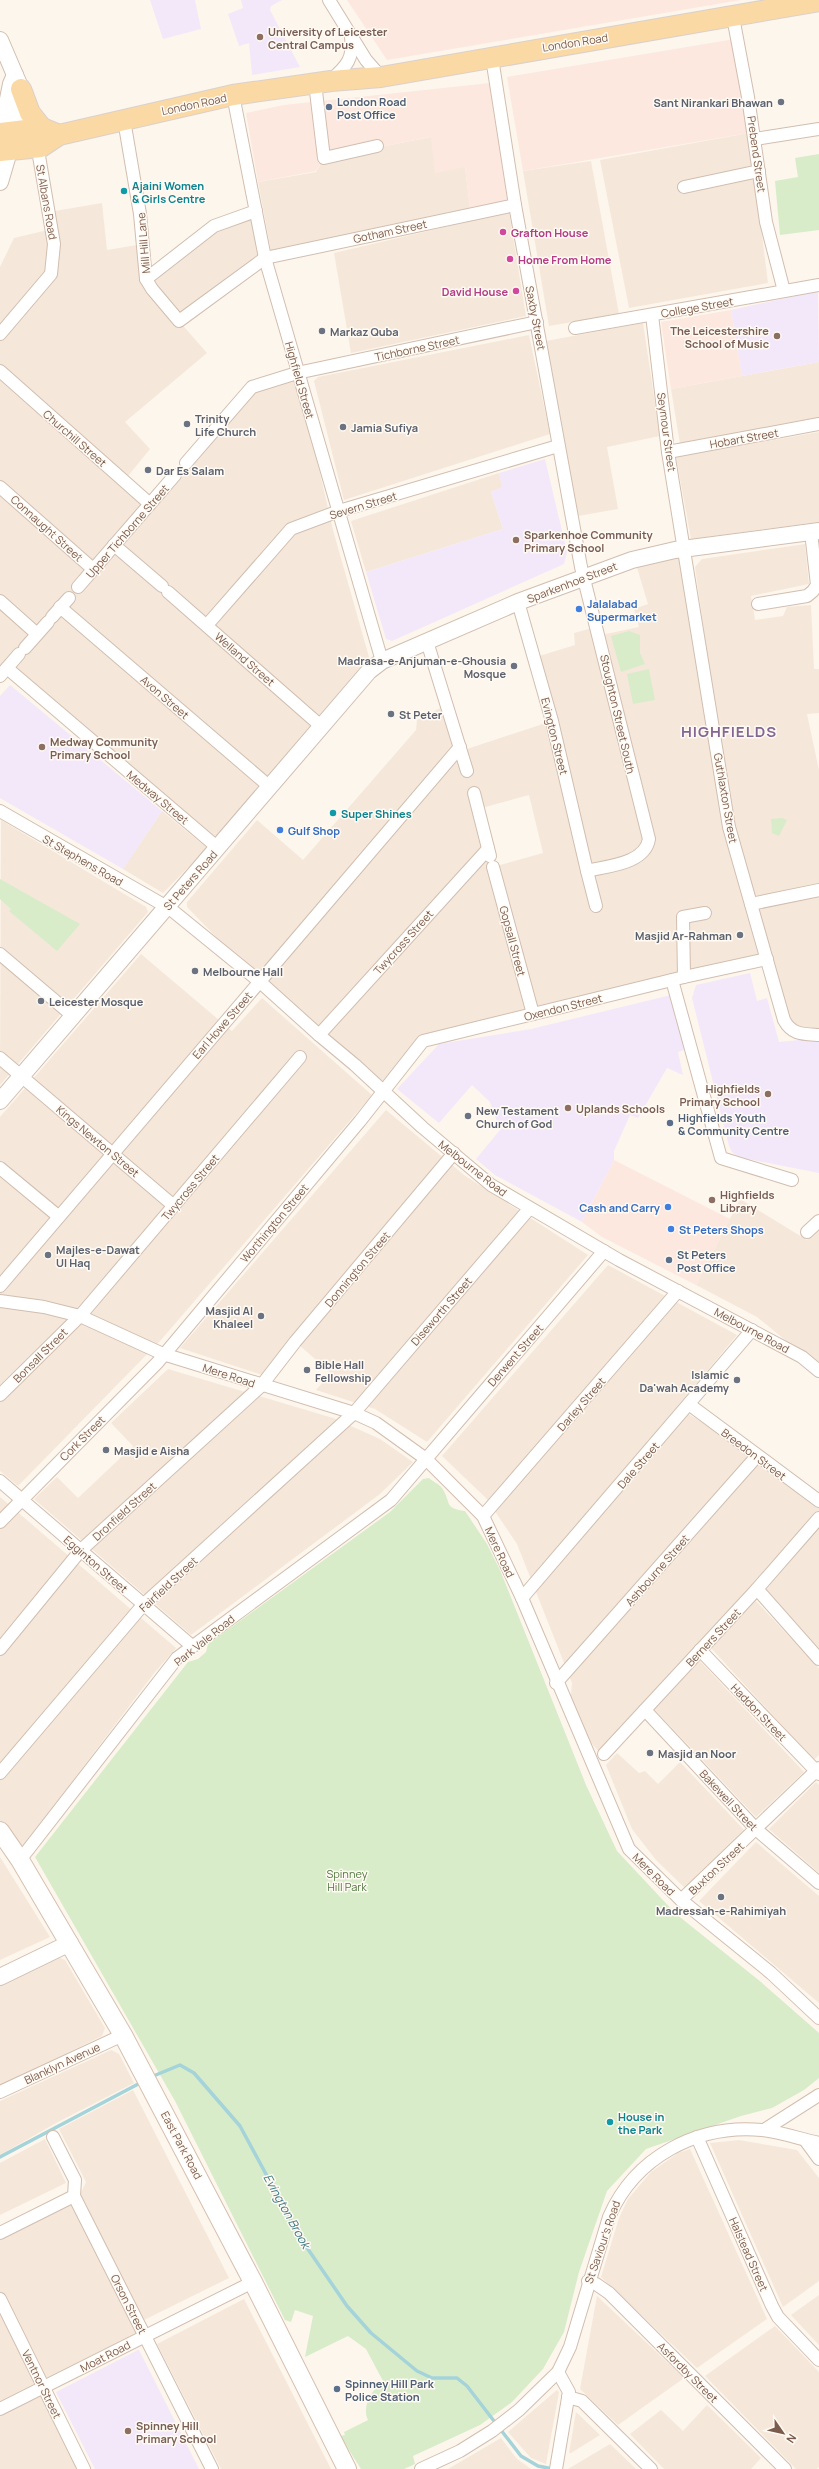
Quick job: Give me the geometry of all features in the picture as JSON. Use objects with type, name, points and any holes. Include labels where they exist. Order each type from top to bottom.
[{"type":"main road","name":"London Road","points":[[5,139],[47,137],[234,95],[323,82],[381,77],[559,45],[734,17],[765,5],[819,1]]},
{"type":"main road","points":[[11,87],[47,137]]},
{"type":"main road","name":"East Park Road","points":[[0,1831],[20,1860],[124,2035],[254,2282],[347,2469]]},
{"type":"street","points":[[329,0],[366,60],[381,77]]},
{"type":"street","name":"Prebend Street","points":[[734,17],[755,139],[766,222],[784,291]]},
{"type":"street","points":[[351,35],[353,50],[349,62],[323,82],[324,158],[377,146]]},
{"type":"street","points":[[0,40],[11,87],[0,182]]},
{"type":"street","name":"Saxby Street","points":[[492,58],[515,205],[558,446],[581,567],[585,576]]},
{"type":"street","name":"Highfield Street","points":[[234,95],[265,258],[297,373],[339,511],[382,661]]},
{"type":"street","name":"Mill Hill Lane","points":[[124,120],[140,214],[146,278],[152,289],[179,321],[265,258]]},
{"type":"street","points":[[755,139],[819,129]]},
{"type":"street","name":"St Albans Road","points":[[0,334],[51,274],[54,244],[39,156],[47,137]]},
{"type":"street","points":[[684,187],[759,171]]},
{"type":"street","name":"Gotham Street","points":[[265,258],[515,205]]},
{"type":"street","points":[[146,278],[214,226],[256,211]]},
{"type":"street","name":"College Street","points":[[575,328],[819,285]]},
{"type":"street","name":"Seymour Street","points":[[652,315],[668,452],[685,549]]},
{"type":"street","name":"Tichborne Street","points":[[297,373],[537,322]]},
{"type":"street","name":"Churchill Street","points":[[0,371],[150,504]]},
{"type":"street","points":[[186,463],[252,387],[297,373]]},
{"type":"street","name":"Hobart Street","points":[[668,452],[819,424]]},
{"type":"street","name":"Severn Street","points":[[206,625],[291,529],[339,511],[558,446]]},
{"type":"street","name":"Upper Tichborne Street","points":[[78,587],[175,475]]},
{"type":"street","name":"Connaught Street","points":[[0,487],[93,569]]},
{"type":"street","points":[[758,604],[807,596],[813,591],[817,585],[815,532]]},
{"type":"street","name":"Sparkenhoe Street","points":[[382,661],[518,602],[585,576],[632,560],[685,549],[815,532]]},
{"type":"street","name":"Welland Street","points":[[114,546],[322,727]]},
{"type":"street","name":"Guthlaxton Street","points":[[685,549],[729,827],[784,1020],[789,1028],[796,1033],[819,1035]]},
{"type":"street","name":"Stoughton Street South","points":[[585,576],[617,714],[649,839],[645,850],[634,859],[587,871]]},
{"type":"street","points":[[4,672],[69,598]]},
{"type":"street","points":[[0,601],[37,634]]},
{"type":"street","name":"Evington Street","points":[[518,602],[552,721],[596,906]]},
{"type":"street","name":"Avon Street","points":[[60,607],[270,787]]},
{"type":"street","points":[[430,648],[467,771]]},
{"type":"street","name":"St Peters Road","points":[[0,1101],[369,671],[382,661]]},
{"type":"street","name":"Medway Street","points":[[4,672],[218,848]]},
{"type":"street","name":"Earl Howe Street","points":[[0,1286],[58,1216],[460,747]]},
{"type":"street","name":"Gopsall Street","points":[[474,793],[533,1014]]},
{"type":"street","name":"St Stephens Road","points":[[0,811],[167,907]]},
{"type":"street","name":"Twycross Street","points":[[319,1036],[490,857]]},
{"type":"street","points":[[751,904],[819,890]]},
{"type":"street","name":"Melbourne Road","points":[[167,907],[259,981],[319,1036],[355,1065],[383,1092],[491,1185],[529,1209],[563,1225],[604,1251],[802,1357],[819,1371]]},
{"type":"street","points":[[706,913],[683,917],[678,978],[721,1158],[792,1180]]},
{"type":"street","points":[[0,954],[73,1016]]},
{"type":"street","name":"Oxendon Street","points":[[383,1092],[424,1041],[678,978],[767,959]]},
{"type":"street","name":"Twycross Street","points":[[80,1316],[300,1057]]},
{"type":"street","name":"Kings Newton Street","points":[[0,1058],[174,1206]]},
{"type":"street","name":"Worthington Street","points":[[163,1354],[383,1092]]},
{"type":"street","name":"Donnington Street","points":[[261,1386],[295,1342],[454,1153]]},
{"type":"street","points":[[0,1168],[58,1216]]},
{"type":"street","name":"Diseworth Street","points":[[354,1413],[529,1209]]},
{"type":"street","points":[[807,1232],[819,1221]]},
{"type":"street","name":"Derwent Street","points":[[426,1459],[604,1251]]},
{"type":"street","name":"Darley Street","points":[[483,1516],[678,1291]]},
{"type":"street","name":"Mere Road","points":[[0,1301],[44,1307],[80,1316],[163,1354],[261,1386],[354,1413],[376,1423],[426,1459],[483,1516],[522,1598],[556,1683],[629,1849],[681,1900],[771,1973],[819,2018]]},
{"type":"street","name":"Bonsall Street","points":[[0,1395],[80,1316]]},
{"type":"street","name":"Dale Street","points":[[522,1598],[690,1405],[752,1330]]},
{"type":"street","name":"Cork Street","points":[[0,1522],[20,1498],[158,1362],[163,1354]]},
{"type":"street","name":"Dronfield Street","points":[[0,1649],[80,1550],[261,1386]]},
{"type":"street","name":"Breedon Street","points":[[690,1405],[819,1501]]},
{"type":"street","name":"Fairfield Street","points":[[0,1773],[143,1605],[354,1413]]},
{"type":"street","name":"Ashbourne Street","points":[[556,1683],[757,1456]]},
{"type":"street","name":"Park Vale Road","points":[[20,1860],[177,1658],[391,1500],[426,1459]]},
{"type":"street","name":"Egginton Street","points":[[0,1481],[192,1646]]},
{"type":"street","name":"Berners Street","points":[[604,1754],[757,1589],[819,1518]]},
{"type":"street","points":[[757,1589],[816,1651]]},
{"type":"street","name":"Haddon Street","points":[[700,1650],[818,1771]]},
{"type":"street","name":"Bakewell Street","points":[[645,1710],[756,1830],[819,1884]]},
{"type":"street","name":"Buxton Street","points":[[681,1900],[818,1771]]},
{"type":"street","points":[[0,1977],[70,1943]]},
{"type":"street","name":"Blanklyn Avenue","points":[[0,2092],[124,2035]]},
{"type":"street","points":[[764,2130],[819,2095]]},
{"type":"street","name":"St Saviour's Road","points":[[421,2469],[460,2451],[492,2431],[503,2423],[558,2372],[570,2347],[588,2281],[608,2217],[617,2197],[627,2185],[656,2157],[697,2137],[741,2129],[764,2130],[819,2143]]},
{"type":"street","name":"Orson Street","points":[[53,2137],[75,2180],[74,2196],[212,2469]]},
{"type":"street","name":"Halstead Street","points":[[697,2137],[778,2317],[819,2360]]},
{"type":"street","points":[[805,2140],[819,2159]]},
{"type":"street","points":[[0,2232],[74,2196]]},
{"type":"street","name":"Asfordby Street","points":[[588,2281],[609,2294],[785,2469]]},
{"type":"street","name":"Moat Road","points":[[0,2409],[254,2282]]},
{"type":"street","name":"Ventnor Street","points":[[0,2298],[84,2469]]},
{"type":"street","points":[[557,2467],[568,2397],[568,2386],[558,2372]]},
{"type":"street","points":[[568,2397],[582,2402],[651,2469]]},
{"type":"shaded area","points":[[150,0],[195,0],[201,29],[163,39]]},
{"type":"shaded area","name":"University of Leicester Central Campus","points":[[241,0],[282,0],[271,6],[270,10],[300,67],[252,75],[249,43],[239,46],[228,14],[243,8]]},
{"type":"shaded area","points":[[347,0],[741,0],[387,60]]},
{"type":"shaded area","points":[[735,39],[749,133],[523,171],[507,77]]},
{"type":"shaded area","points":[[490,83],[510,201],[470,208],[465,167],[435,173],[431,137],[324,158],[316,171],[258,182],[246,113],[284,105]]},
{"type":"shaded area","points":[[749,133],[768,283],[629,308],[600,160]]},
{"type":"shaded area","points":[[431,137],[465,167],[470,208],[271,251],[258,182],[316,172],[324,158]]},
{"type":"shaded area","points":[[591,161],[619,314],[549,326],[523,171]]},
{"type":"shaded area","points":[[102,203],[107,250],[143,244],[146,278],[214,226],[256,211],[265,258],[179,321],[207,353],[125,422],[150,449],[124,481],[150,504],[252,387],[297,373],[333,530],[369,657],[216,837],[7,669],[0,676],[0,267],[14,238],[52,229],[49,212]]},
{"type":"shaded area","points":[[509,212],[526,316],[351,353],[334,253]]},
{"type":"shaded area","name":"The Leicestershire School of Music","points":[[818,291],[819,362],[742,376],[731,310]]},
{"type":"shaded area","points":[[731,310],[742,376],[671,389],[661,322]]},
{"type":"shaded area","points":[[643,323],[660,436],[607,447],[618,509],[578,516],[546,341]]},
{"type":"shaded area","points":[[529,335],[550,434],[344,500],[314,381],[318,377]]},
{"type":"shaded area","points":[[819,362],[819,418],[680,444],[671,389]]},
{"type":"shaded area","points":[[819,432],[819,522],[691,539],[676,457]]},
{"type":"shaded area","name":"Sparkenhoe Community Primary School","points":[[545,459],[567,552],[564,564],[392,641],[386,639],[366,572],[503,529],[491,492],[502,487],[499,473]]},
{"type":"shaded area","points":[[499,473],[503,487],[491,492],[503,529],[366,572],[351,521]]},
{"type":"shaded area","points":[[805,544],[809,584],[751,596],[755,620],[783,616],[787,607],[811,605],[814,669],[819,669],[819,713],[807,714],[819,770],[819,889],[753,903],[731,826],[695,567],[702,559]]},
{"type":"shaded area","points":[[684,551],[729,827],[752,906],[819,891],[819,1032],[790,1026],[767,959],[424,1041],[383,1092],[259,981],[187,907],[187,902],[257,820],[303,860],[416,730],[417,720],[448,704],[461,751],[552,721],[536,657],[575,645],[574,633],[596,627],[601,635],[639,627],[634,609],[648,604],[635,561]],"holes":[[[529,795],[543,853],[493,867],[478,809]]]},
{"type":"shaded area","name":"Medway Community Primary School","points":[[10,685],[162,811],[123,869],[0,798],[0,696]]},
{"type":"shaded area","points":[[162,811],[207,848],[163,893],[123,869]]},
{"type":"shaded area","points":[[1,820],[146,907],[148,912],[0,1085]]},
{"type":"shaded area","points":[[141,954],[232,1031],[262,998],[372,1095],[161,1340],[18,1486],[0,1471],[0,1117]]},
{"type":"shaded area","name":"Highfields Primary School","points":[[750,973],[757,1001],[767,998],[779,1042],[819,1038],[819,1173],[738,1157],[732,1152],[729,1146],[692,998],[696,985]]},
{"type":"shaded area","name":"Uplands Schools","points":[[671,995],[687,1049],[678,1052],[683,1075],[667,1068],[638,1118],[630,1115],[614,1151],[614,1160],[582,1222],[495,1175],[476,1159],[500,1130],[490,1102],[472,1085],[439,1123],[397,1089],[439,1044],[531,1029]]},
{"type":"shaded area","points":[[386,1110],[464,1175],[588,1255],[427,1442],[375,1409],[316,1390],[331,1373],[291,1338],[262,1375],[180,1348]]},
{"type":"shaded area","points":[[614,1160],[730,1219],[696,1285],[602,1237],[582,1222]]},
{"type":"shaded area","points":[[740,1199],[807,1240],[819,1229],[819,1368],[757,1317],[696,1285]]},
{"type":"shaded area","points":[[608,1265],[737,1335],[677,1407],[757,1456],[819,1501],[819,1659],[757,1589],[600,1753],[572,1721],[569,1714],[572,1683],[517,1544],[486,1498],[442,1456]]},
{"type":"shaded area","points":[[168,1369],[333,1418],[380,1439],[413,1462],[380,1494],[191,1635],[34,1499],[57,1477],[78,1498],[133,1446],[111,1423]]},
{"type":"shaded area","points":[[0,1497],[176,1648],[155,1672],[27,1841],[20,1860],[0,1831]]},
{"type":"shaded area","points":[[755,1600],[819,1668],[819,1755],[814,1760],[711,1648]]},
{"type":"shaded area","points":[[700,1661],[804,1772],[756,1817],[654,1709]]},
{"type":"shaded area","points":[[617,1753],[639,1773],[645,1771],[658,1784],[680,1762],[745,1831],[685,1888],[656,1860],[632,1829],[606,1765]]},
{"type":"shaded area","points":[[816,1782],[819,1785],[819,1873],[769,1829]]},
{"type":"shaded area","points":[[756,1842],[819,1896],[819,2003],[699,1901]]},
{"type":"shaded area","points":[[0,1857],[50,1937],[0,1960]]},
{"type":"shaded area","points":[[58,1957],[65,1960],[105,2028],[102,2036],[0,2086],[0,1986]]},
{"type":"shaded area","points":[[111,2050],[119,2054],[134,2083],[56,2123],[0,2155],[0,2101]]},
{"type":"shaded area","points":[[133,2090],[229,2278],[144,2320],[80,2195],[86,2182],[59,2129]]},
{"type":"shaded area","points":[[45,2139],[66,2183],[0,2215],[0,2163]]},
{"type":"shaded area","points":[[739,2140],[797,2150],[819,2178],[819,2281],[783,2307],[710,2143]]},
{"type":"shaded area","points":[[690,2149],[767,2319],[697,2368],[601,2277],[619,2218],[628,2199],[651,2172],[678,2153]]},
{"type":"shaded area","points":[[74,2196],[145,2336],[44,2386],[84,2469],[0,2469],[0,2231]]},
{"type":"shaded area","points":[[819,2295],[819,2345],[791,2315]]},
{"type":"shaded area","points":[[597,2296],[684,2378],[618,2425],[580,2389]]},
{"type":"shaded area","points":[[244,2299],[331,2469],[221,2469],[157,2344]]},
{"type":"shaded area","points":[[775,2326],[819,2372],[819,2467],[817,2469],[796,2469],[705,2376]]},
{"type":"shaded area","name":"Spinney Hill Primary School","points":[[138,2350],[199,2469],[95,2469],[56,2392]]},
{"type":"shaded area","points":[[557,2390],[559,2392],[546,2464],[531,2458],[508,2432]]},
{"type":"shaded area","points":[[707,2405],[761,2458],[751,2469],[664,2469],[630,2434],[661,2410],[683,2431]]},
{"type":"shaded area","points":[[576,2412],[600,2435],[569,2453]]},
{"type":"shaded area","points":[[501,2438],[516,2458],[531,2469],[448,2469]]},
{"type":"shaded area","points":[[610,2444],[636,2469],[568,2469]]},
{"type":"green space","points":[[819,154],[819,230],[780,235],[775,181],[798,177],[795,158]]},
{"type":"green space","points":[[629,631],[640,635],[640,653],[645,664],[621,672],[611,636]]},
{"type":"green space","points":[[649,669],[655,700],[633,704],[627,674]]},
{"type":"green space","points":[[782,818],[787,820],[779,836],[772,833],[771,819]]},
{"type":"green space","points":[[0,879],[80,924],[57,951],[9,911],[11,909],[0,899]]},
{"type":"green space","name":"Spinney Hill Park","points":[[429,1478],[442,1488],[451,1506],[458,1510],[465,1511],[487,1544],[500,1570],[586,1785],[617,1851],[676,1914],[761,1982],[819,2033],[819,2078],[804,2090],[772,2108],[741,2116],[646,2149],[607,2191],[579,2272],[564,2332],[543,2369],[512,2402],[480,2425],[413,2456],[415,2464],[404,2469],[361,2469],[340,2436],[345,2435],[344,2432],[368,2420],[366,2409],[369,2398],[375,2388],[383,2381],[366,2349],[348,2336],[305,2357],[313,2316],[295,2310],[291,2322],[285,2320],[175,2101],[35,1857],[188,1662],[198,1659],[206,1652],[208,1644],[390,1512],[423,1479]]},
{"type":"waterway","name":"Evington Brook","points":[[151,2077],[180,2065],[194,2073],[240,2126],[301,2239],[347,2306],[371,2333],[417,2371],[432,2378],[457,2378],[467,2386],[521,2456],[538,2466],[553,2469]]},
{"type":"waterway","name":"Evington Brook","points":[[0,2157],[142,2082]]},
{"type":"place","name":"University of Leicester Central Campus","points":[[260,37]]},
{"type":"place","name":"Sant Nirankari Bhawan","points":[[781,102]]},
{"type":"place","name":"London Road Post Office","points":[[329,107]]},
{"type":"place","name":"Ajaini Women & Girls Centre","points":[[124,191]]},
{"type":"place","name":"Grafton House","points":[[503,232]]},
{"type":"place","name":"Home From Home","points":[[510,259]]},
{"type":"place","name":"David House","points":[[516,291]]},
{"type":"place","name":"Markaz Quba","points":[[322,331]]},
{"type":"place","name":"The Leicestershire School of Music","points":[[777,336]]},
{"type":"place","name":"Trinity Life Church","points":[[187,424]]},
{"type":"place","name":"Jamia Sufiya","points":[[343,427]]},
{"type":"place","name":"Dar Es Salam","points":[[148,470]]},
{"type":"place","name":"Sparkenhoe Community Primary School","points":[[516,540]]},
{"type":"place","name":"Jalalabad Supermarket","points":[[579,609]]},
{"type":"place","name":"Madrasa-e-Anjuman-e-Ghousia Mosque","points":[[514,666]]},
{"type":"place","name":"St Peter","points":[[391,714]]},
{"type":"place","name":"Medway Community Primary School","points":[[42,747]]},
{"type":"place","name":"Super Shines","points":[[333,813]]},
{"type":"place","name":"Gulf Shop","points":[[280,830]]},
{"type":"place","name":"Masjid Ar-Rahman","points":[[740,935]]},
{"type":"place","name":"Melbourne Hall","points":[[195,971]]},
{"type":"place","name":"Leicester Mosque","points":[[41,1001]]},
{"type":"place","name":"Highfields Primary School","points":[[768,1094]]},
{"type":"place","name":"Uplands Schools","points":[[568,1108]]},
{"type":"place","name":"New Testament Church of God","points":[[468,1116]]},
{"type":"place","name":"Highfields Youth & Community Centre","points":[[670,1123]]},
{"type":"place","name":"Highfields Library","points":[[712,1200]]},
{"type":"place","name":"Cash and Carry","points":[[668,1207]]},
{"type":"place","name":"St Peters Shops","points":[[671,1229]]},
{"type":"place","name":"Majles-e-Dawat Ul Haq","points":[[48,1255]]},
{"type":"place","name":"St Peters Post Office","points":[[669,1260]]},
{"type":"place","name":"Masjid Al Khaleel","points":[[261,1316]]},
{"type":"place","name":"Bible Hall Fellowship","points":[[307,1370]]},
{"type":"place","name":"Islamic Da'wah Academy","points":[[737,1380]]},
{"type":"place","name":"Masjid e Aisha","points":[[106,1450]]},
{"type":"place","name":"Masjid an Noor","points":[[650,1753]]},
{"type":"place","name":"Madressah-e-Rahimiyah","points":[[721,1897]]},
{"type":"place","name":"House in the Park","points":[[610,2122]]},
{"type":"place","name":"Spinney Hill Park Police Station","points":[[337,2389]]},
{"type":"place","name":"Spinney Hill Primary School","points":[[128,2431]]},
{"type":"district","name":"HIGHFIELDS","points":[[729,731]]}]
